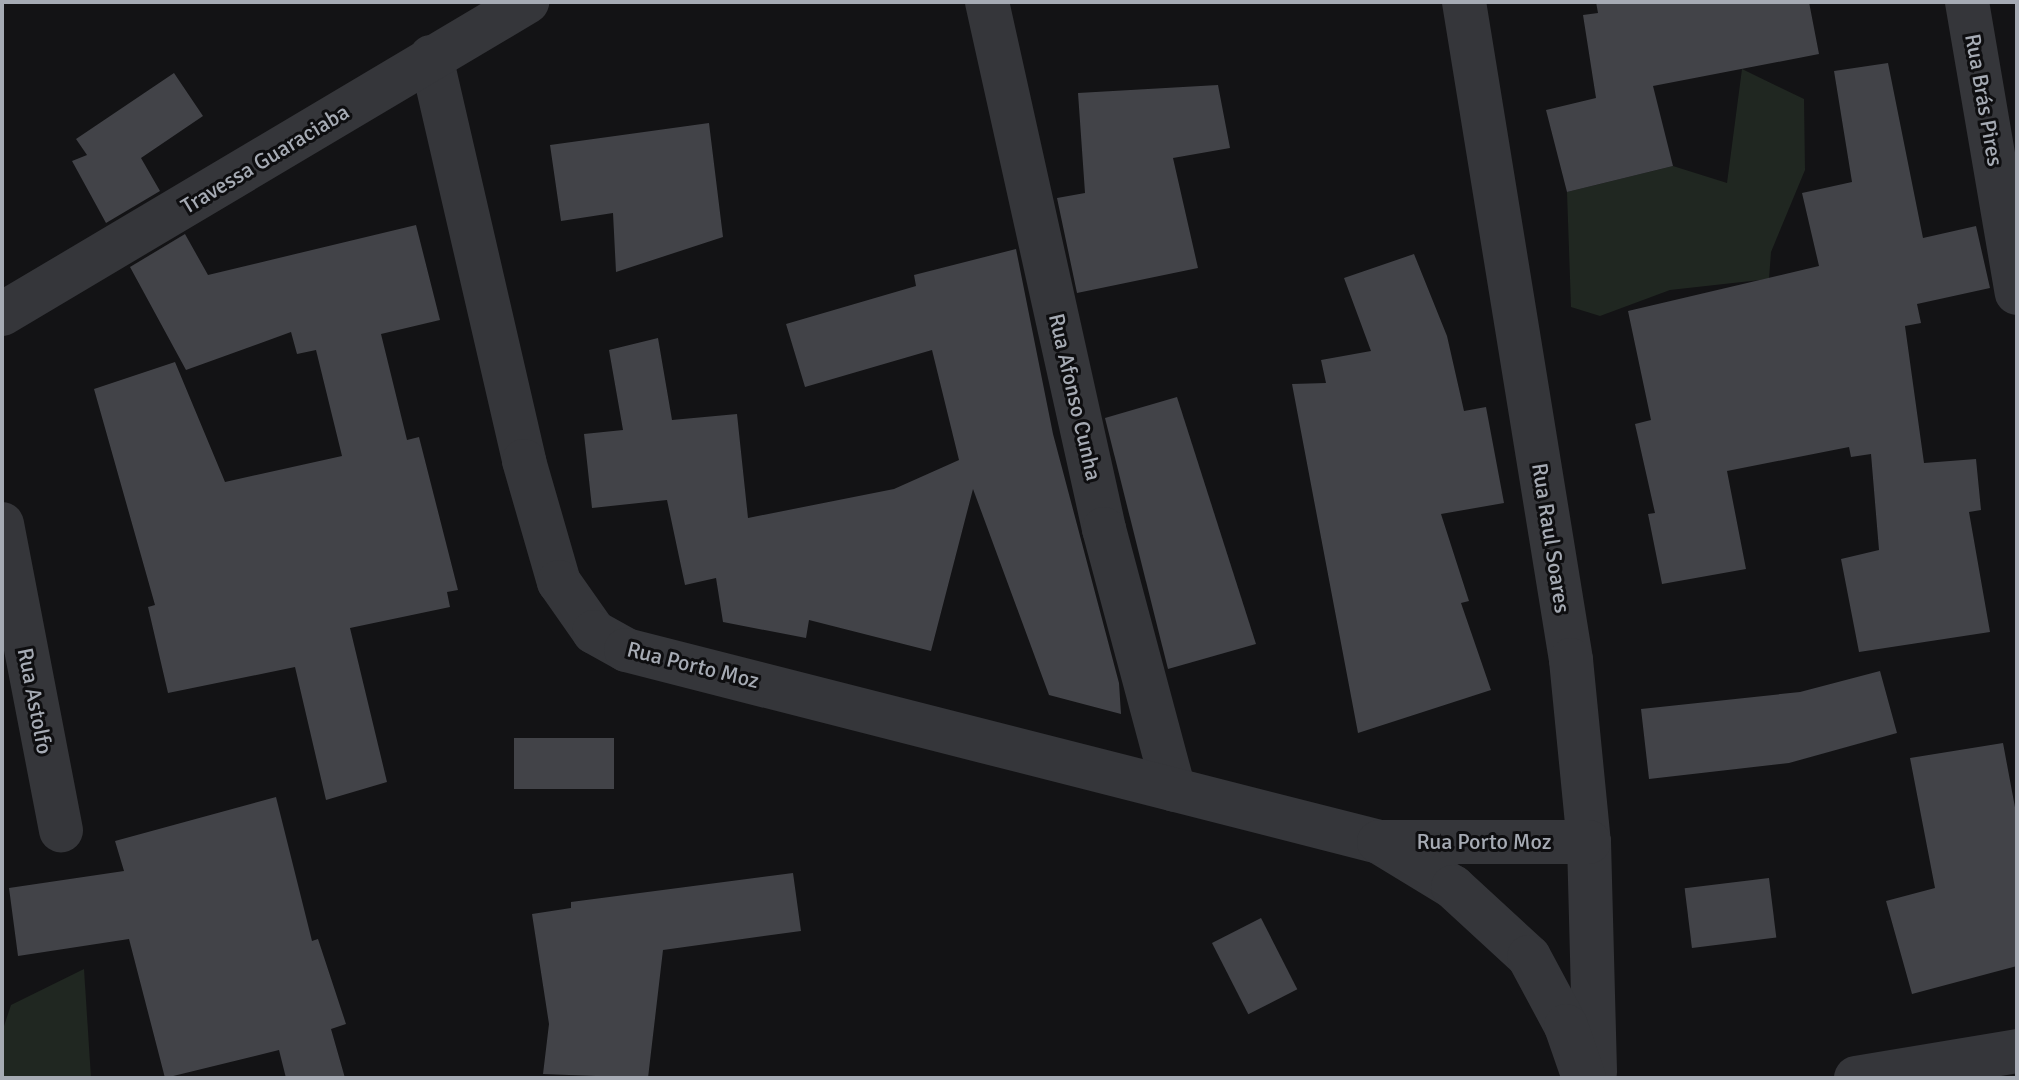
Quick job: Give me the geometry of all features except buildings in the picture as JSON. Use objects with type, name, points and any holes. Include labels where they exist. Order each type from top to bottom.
[{"type":"street","name":"Travessa Guaraciaba","points":[[2,314],[527,2]]},
{"type":"street","name":"Rua Afonso Cunha","points":[[987,2],[1104,529],[1174,790]]},
{"type":"street","name":"Rua Raul Soares","points":[[1464,2],[1571,660],[1589,842],[1595,1078]]},
{"type":"street","name":"Rua Brás Pires","points":[[1967,2],[2017,293]]},
{"type":"street","name":"Rua Porto Moz","points":[[431,57],[524,461],[559,582],[594,632],[626,650],[1379,842],[1589,842]]},
{"type":"street","name":"Rua Astolfo","points":[[2,524],[61,830]]},
{"type":"street","name":"Rua Porto Moz","points":[[1379,842],[1453,887],[1529,957],[1566,1026],[1584,1078]]},
{"type":"street","points":[[1856,1078],[2017,1051]]},
{"type":"shaded area","points":[[1742,69],[1804,99],[1805,170],[1771,252],[1769,279],[1670,290],[1600,316],[1571,307],[1567,192],[1673,166],[1727,183]]},
{"type":"shaded area","points":[[84,969],[91,1078],[2,1078],[2,1032],[11,1005]]}]
